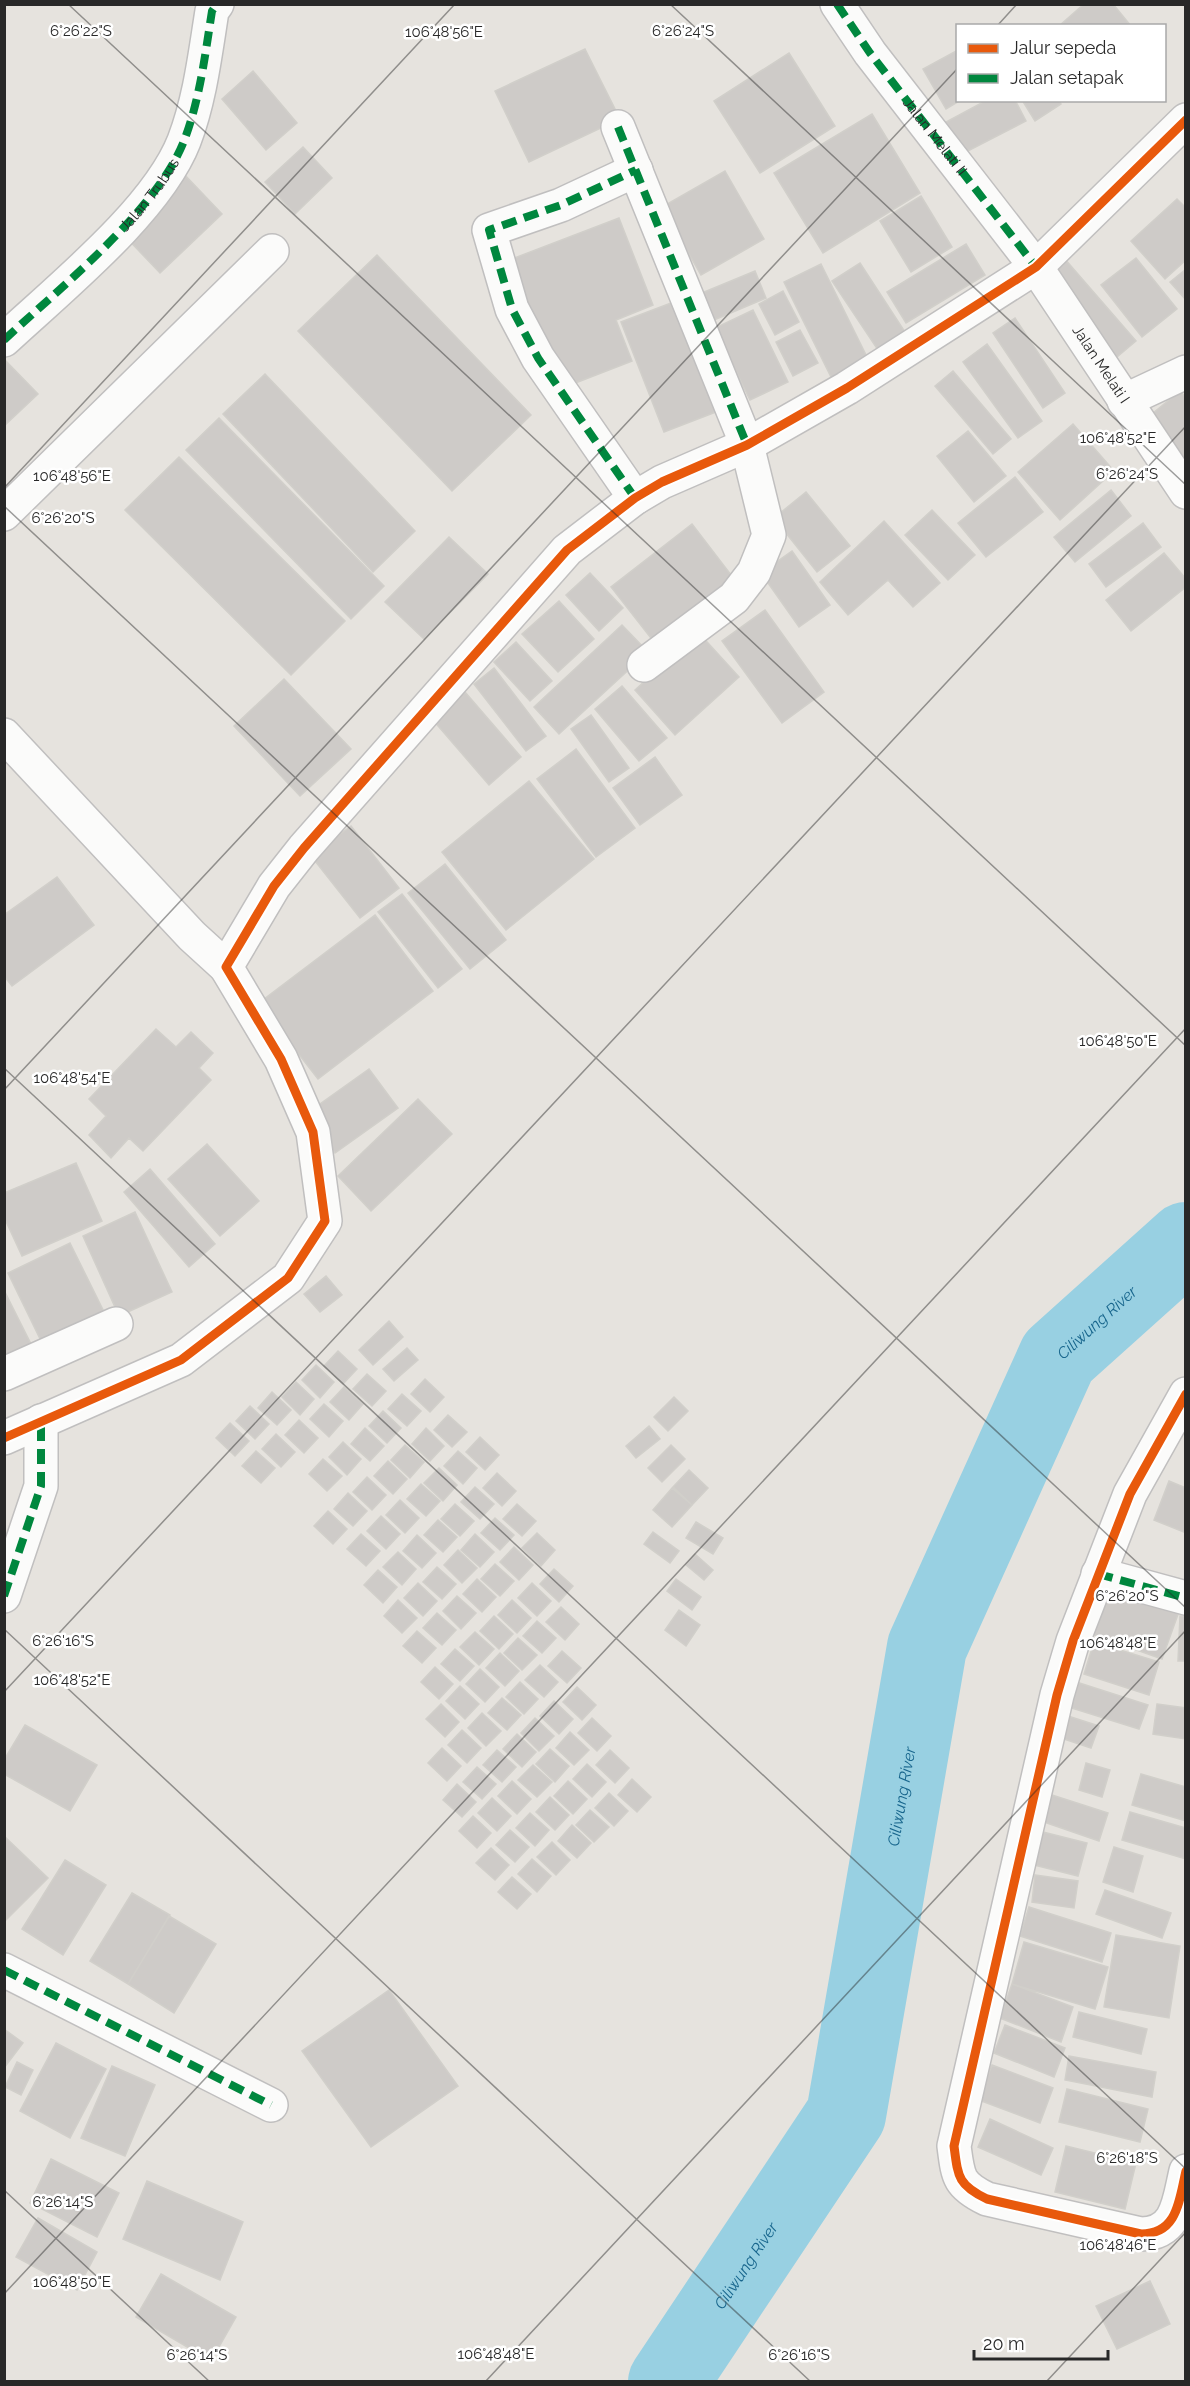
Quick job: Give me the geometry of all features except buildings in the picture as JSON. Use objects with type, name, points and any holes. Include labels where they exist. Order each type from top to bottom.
[{"type":"street","name":"Jalan Melati II","points":[[837,4],[870,53],[1036,267]]},
{"type":"street","name":"Jalan Trubus","points":[[4,340],[106,244],[164,180],[183,142],[198,98],[211,7]]},
{"type":"street","points":[[226,967],[274,886],[304,848],[567,550],[635,498],[662,482],[747,445],[847,388],[1036,267],[1185,120]]},
{"type":"street","points":[[618,127],[747,445],[769,535],[754,572],[734,598],[644,665]]},
{"type":"street","points":[[635,498],[538,358],[512,309],[489,230],[561,205],[636,170]]},
{"type":"street","points":[[4,514],[272,250]]},
{"type":"street","name":"Jalan Melati I","points":[[1036,267],[1107,370],[1124,401],[1185,492]]},
{"type":"street","points":[[1124,401],[1185,372]]},
{"type":"street","points":[[4,735],[192,936],[226,967],[281,1059],[313,1132],[325,1221],[288,1278],[181,1360],[4,1438]]},
{"type":"street","points":[[4,1374],[116,1324]]},
{"type":"street","points":[[1185,1394],[1130,1494],[1073,1641],[1057,1695],[954,2146],[957,2176],[968,2190],[987,2199],[1141,2234],[1154,2234],[1171,2221],[1185,2171]]},
{"type":"street","points":[[4,1596],[41,1486],[41,1421]]},
{"type":"street","points":[[1098,1575],[1185,1598]]},
{"type":"street","points":[[4,1970],[271,2105]]},
{"type":"waterway","name":"Ciliwung River","points":[[668,2382],[846,2115],[927,1647],[1058,1357],[1186,1242]]},
{"type":"marked path","points":[[4,340],[105,247],[130,221],[171,167],[184,141],[194,109],[212,11],[217,4]]},
{"type":"marked path","points":[[837,4],[870,53],[1036,267]]},
{"type":"marked path","points":[[618,127],[747,445]]},
{"type":"marked path","points":[[635,498],[538,358],[512,309],[489,230],[561,205],[636,170]]},
{"type":"marked path","points":[[4,1596],[41,1486],[41,1421]]},
{"type":"marked path","points":[[1098,1574],[1186,1598]]},
{"type":"marked path","points":[[4,1970],[271,2105]]},
{"type":"cycle path","points":[[4,1438],[181,1360],[288,1278],[325,1221],[313,1132],[281,1059],[226,967],[274,886],[304,848],[567,550],[635,498],[662,482],[747,445],[847,388],[1036,267],[1186,120]]},
{"type":"cycle path","points":[[1186,1394],[1130,1494],[1073,1641],[1057,1695],[954,2146],[961,2179],[970,2189],[987,2199],[1141,2234],[1163,2228],[1170,2222],[1178,2204],[1186,2171]]}]
